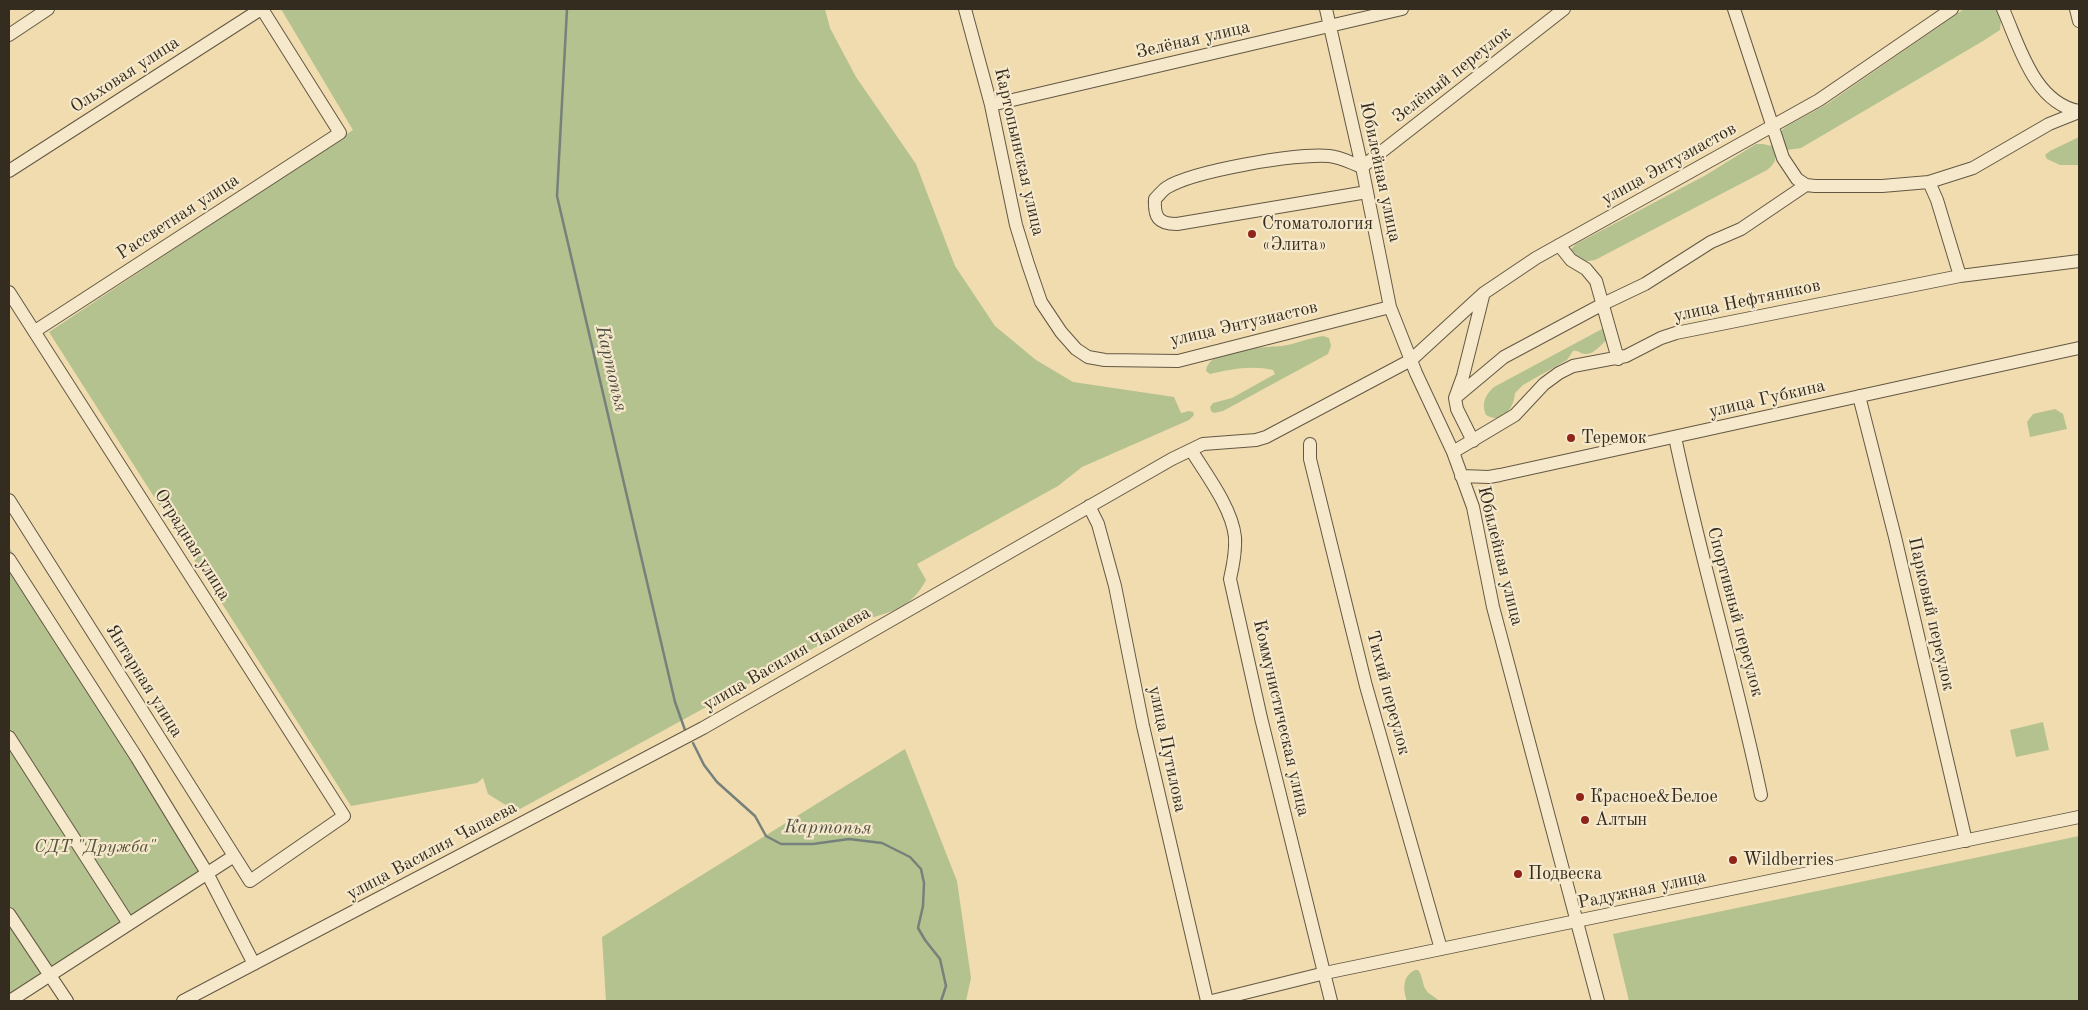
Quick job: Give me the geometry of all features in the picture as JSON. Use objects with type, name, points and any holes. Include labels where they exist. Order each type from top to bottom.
[{"type":"street","points":[[9,35],[48,9]]},
{"type":"street","name":"Рассветная улица","points":[[35,331],[340,133],[261,9]]},
{"type":"street","name":"Ольховая улица","points":[[9,171],[261,9]]},
{"type":"street","name":"Картопьинская улица","points":[[965,9],[991,105],[1016,225],[1041,302]]},
{"type":"street","name":"Юбилейная улица","points":[[1326,9],[1362,167],[1390,307],[1411,360],[1453,452],[1473,507],[1493,606],[1598,1001]]},
{"type":"street","name":"Зелёная улица","points":[[991,105],[1402,9]]},
{"type":"street","name":"Зелёный переулок","points":[[1362,167],[1564,9]]},
{"type":"street","points":[[1734,9],[1781,152],[1792,173],[1806,185]]},
{"type":"street","name":"улица Энтузиастов","points":[[1411,360],[1484,293],[1559,245],[1772,127],[1838,88],[1952,9]]},
{"type":"street","points":[[2004,9],[2024,57],[2039,84],[2061,106],[2079,111]]},
{"type":"street","points":[[2076,9],[2079,21]]},
{"type":"street","points":[[1455,398],[1504,357],[1603,304],[1645,284],[1711,242],[1741,229],[1806,185],[1882,186],[1929,182],[1973,168],[2049,124],[2079,111]]},
{"type":"street","points":[[1362,167],[1331,156],[1269,161],[1243,166],[1187,179],[1167,187],[1155,199],[1154,212],[1160,220],[1167,224],[1177,224],[1367,192]]},
{"type":"street","points":[[1929,182],[1960,276]]},
{"type":"street","points":[[1559,245],[1571,260],[1592,274],[1596,280],[1618,359]]},
{"type":"street","name":"улица Нефтяников","points":[[1453,452],[1516,415],[1544,384],[1559,373],[1573,366],[1618,359],[1676,333],[1960,276],[2079,261]]},
{"type":"street","name":"Отрадная улица","points":[[9,292],[344,816],[250,881]]},
{"type":"street","points":[[1472,441],[1457,409],[1455,398],[1484,293]]},
{"type":"street","name":"улица Энтузиастов","points":[[1041,302],[1061,332],[1076,349],[1088,357],[1105,360],[1178,361],[1390,307]]},
{"type":"street","name":"улица Губкина","points":[[1461,476],[1489,477],[2079,348]]},
{"type":"street","name":"улица Василия Чапаева","points":[[183,1001],[702,728],[1089,506],[1203,444],[1256,440],[1266,436],[1411,360]]},
{"type":"street","name":"Парковый переулок","points":[[1860,396],[1966,841]]},
{"type":"street","name":"Спортивный переулок","points":[[1675,437],[1695,530],[1750,740],[1761,795]]},
{"type":"street","name":"Тихий переулок","points":[[1310,444],[1310,459],[1366,686],[1441,949]]},
{"type":"street","name":"Коммунистическая улица","points":[[1192,450],[1229,515],[1234,536],[1230,580],[1261,718],[1331,1001]]},
{"type":"street","name":"Янтарная улица","points":[[9,500],[250,881]]},
{"type":"street","name":"улица Путилова","points":[[1089,506],[1098,524],[1115,586],[1143,726],[1207,1001]]},
{"type":"street","points":[[9,559],[132,749],[207,873],[254,964]]},
{"type":"street","points":[[9,737],[129,924]]},
{"type":"street","name":"Радужная улица","points":[[1212,1001],[1325,973],[2079,817]]},
{"type":"street","points":[[10,1001],[234,856]]},
{"type":"street","points":[[9,914],[67,1001]]},
{"type":"green space","points":[[281,9],[825,9],[830,28],[856,77],[916,164],[955,266],[995,326],[1036,360],[1073,382],[1174,397],[1181,413],[1189,411],[1193,412],[1194,415],[1189,420],[1082,467],[1058,486],[917,564],[926,580],[908,603],[894,611],[867,619],[520,809],[504,804],[488,794],[483,778],[477,783],[351,806],[49,332],[353,130]]},
{"type":"green space","points":[[1964,9],[1996,9],[2001,20],[2000,30],[1801,148],[1787,150],[1782,130],[1787,126],[1827,104]]},
{"type":"green space","points":[[2079,137],[2079,165],[2060,165],[2047,159],[2045,155],[2050,151]]},
{"type":"green space","points":[[1756,144],[1772,146],[1775,160],[1773,165],[1767,170],[1595,260],[1582,262],[1570,254],[1571,249],[1576,244],[1706,175]]},
{"type":"green space","points":[[1605,329],[1607,340],[1594,351],[1585,354],[1573,351],[1567,360],[1523,385],[1515,393],[1510,409],[1502,416],[1492,418],[1486,415],[1485,400],[1488,393],[1494,387]]},
{"type":"green space","points":[[1323,336],[1329,338],[1331,346],[1328,354],[1223,411],[1214,413],[1211,411],[1210,407],[1213,403],[1232,398],[1275,374],[1273,370],[1250,368],[1233,369],[1210,374],[1206,371],[1210,363],[1217,357],[1238,350],[1282,346]]},
{"type":"green space","points":[[2055,409],[2063,414],[2067,429],[2030,437],[2027,422],[2033,414]]},
{"type":"green space","name":"СДТ \"Дружба\"","points":[[9,547],[214,874],[9,1001]]},
{"type":"green space","points":[[2043,722],[2049,750],[2016,757],[2010,730]]},
{"type":"green space","points":[[905,749],[957,881],[971,978],[966,1001],[606,1001],[602,937]]},
{"type":"green space","points":[[2079,836],[2079,1001],[1629,1001],[1613,934]]},
{"type":"green space","points":[[1415,970],[1420,972],[1427,992],[1439,1001],[1407,1001],[1405,992],[1406,980]]},
{"type":"waterway","name":"Картопья","points":[[567,9],[557,196],[675,702],[685,730]]},
{"type":"waterway","name":"Картопья","points":[[693,743],[704,765],[717,782],[755,816],[766,836],[781,844],[813,844],[849,839],[882,843],[910,857],[921,869],[924,883],[923,906],[918,928],[940,959],[946,986],[941,1001]]},
{"type":"place","name":"Стоматология «Элита»","points":[[1252,234]]},
{"type":"place","name":"Теремок","points":[[1571,438]]},
{"type":"place","name":"Красное&Белое","points":[[1580,797]]},
{"type":"place","name":"Алтын","points":[[1585,820]]},
{"type":"place","name":"Wildberries","points":[[1733,860]]},
{"type":"place","name":"Подвеска","points":[[1518,874]]}]
